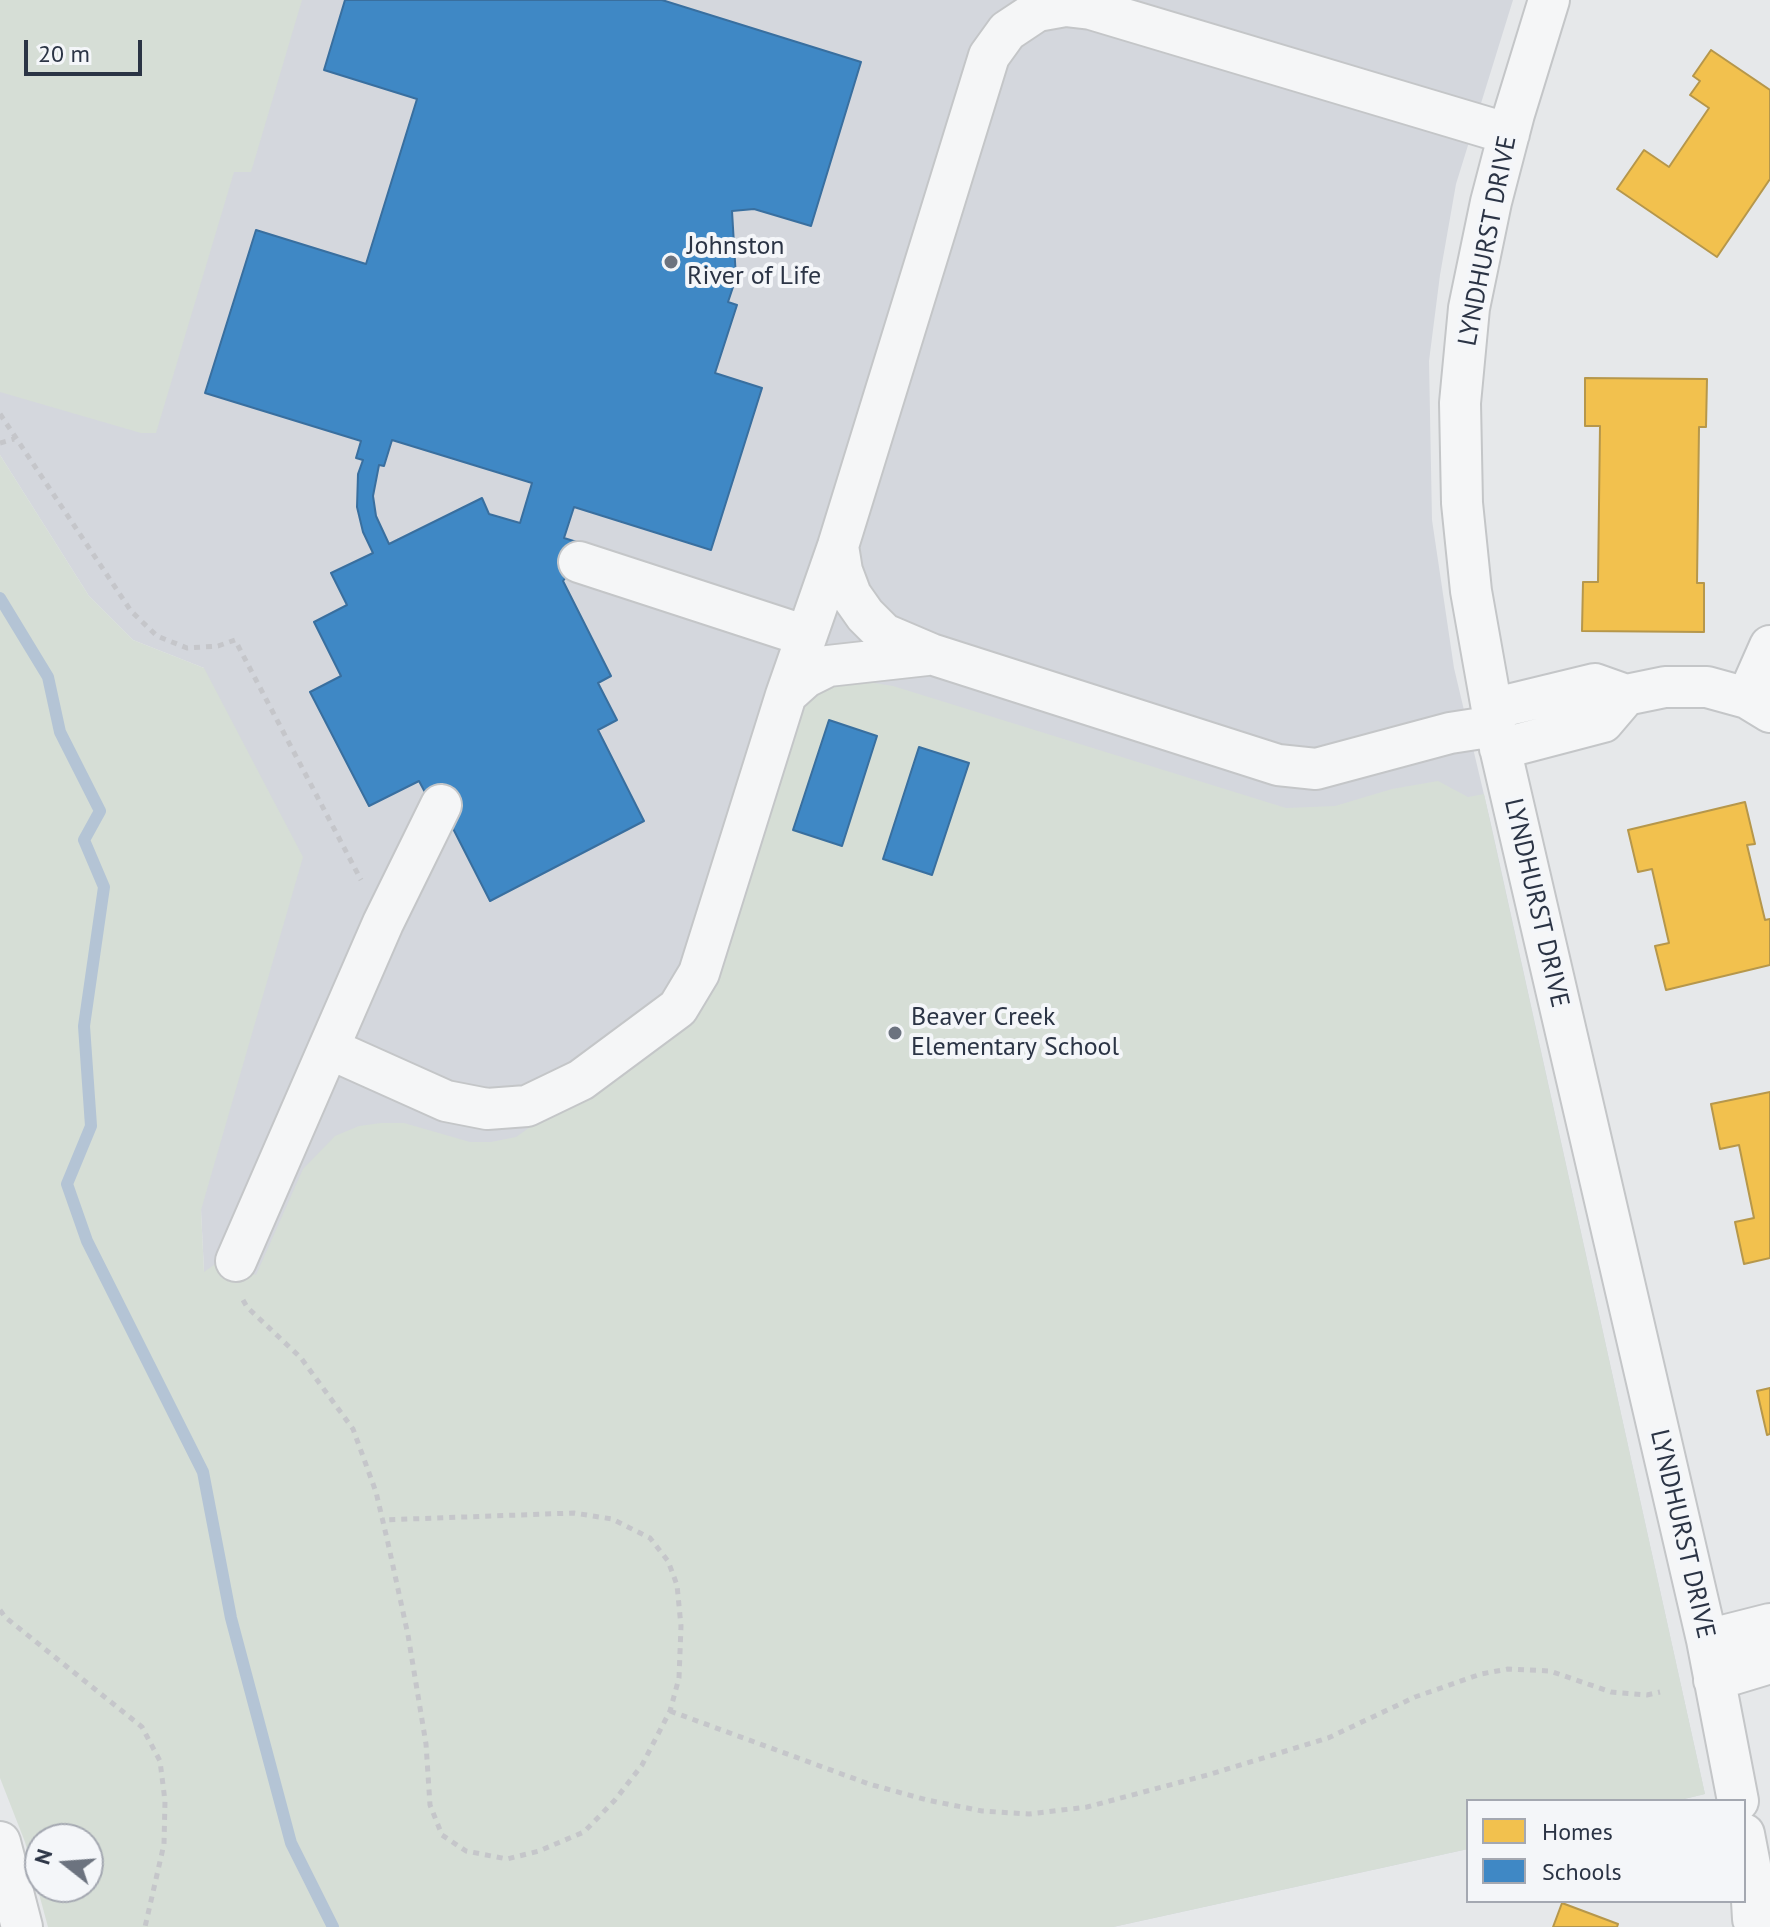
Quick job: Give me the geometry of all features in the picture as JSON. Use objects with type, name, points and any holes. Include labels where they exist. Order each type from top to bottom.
[{"type":"street","name":"LYNDHURST DRIVE","points":[[1549,0],[1491,202],[1469,308],[1460,403],[1462,503],[1471,591],[1496,728],[1707,1640],[1738,1799]]},
{"type":"street","points":[[330,1049],[446,1101],[487,1109],[527,1106],[581,1080],[678,1008],[699,973],[786,695],[838,546],[989,56],[1007,31],[1037,11],[1065,6],[1091,9],[1509,134]]},
{"type":"street","points":[[838,546],[842,571],[851,595],[884,634],[931,654],[1278,765],[1316,769],[1450,733],[1603,722],[1626,695],[1665,687],[1707,687],[1758,705],[1770,646]]},
{"type":"street","points":[[579,562],[806,636]]},
{"type":"street","points":[[786,695],[806,677],[828,666],[931,654]]},
{"type":"street","points":[[236,1261],[383,923],[441,805]]},
{"type":"street","points":[[1707,1640],[1770,1624]]},
{"type":"street","points":[[1714,1680],[1770,1663]]},
{"type":"street","points":[[0,1842],[22,1927]]},
{"type":"street","points":[[1746,1844],[1753,1924]]},
{"type":"path","points":[[0,414],[131,611],[157,636],[187,648],[218,646],[235,640],[383,923]]},
{"type":"path","points":[[0,443],[15,439]]},
{"type":"path","points":[[236,1261],[234,1286],[247,1307],[301,1358],[353,1429],[382,1520],[408,1635],[426,1744],[430,1805],[442,1835],[466,1851],[507,1859],[539,1851],[584,1832],[615,1800],[642,1765],[670,1711],[679,1678],[681,1626],[677,1585],[668,1561],[650,1538],[612,1519],[574,1513],[382,1520]]},
{"type":"path","points":[[0,1610],[142,1727],[160,1761],[165,1801],[164,1844],[145,1927]]},
{"type":"path","points":[[670,1711],[883,1788],[982,1811],[1029,1814],[1087,1807],[1211,1774],[1328,1738],[1415,1697],[1508,1669],[1550,1671],[1611,1692],[1647,1695],[1660,1692]]},
{"type":"shaded area","name":"Beaver Creek Elementary School","points":[[0,0],[1513,0],[1456,184],[1440,275],[1429,361],[1432,520],[1454,668],[1705,1794],[1684,1799],[1466,1799],[1466,1849],[1113,1927],[204,1272],[201,1210],[204,668],[133,640],[89,596],[0,455]]},
{"type":"shaded area","points":[[0,0],[302,0],[251,172],[234,172],[156,433],[141,433],[0,392]]},
{"type":"shaded area","points":[[0,455],[89,596],[133,640],[204,668],[303,857],[201,1210],[204,1272],[222,1259],[256,1275],[303,1169],[335,1136],[359,1126],[404,1123],[470,1142],[516,1137],[679,1022],[784,726],[812,696],[835,684],[893,686],[1286,808],[1335,806],[1392,789],[1438,781],[1468,797],[1484,794],[1705,1794],[1684,1799],[1466,1799],[1466,1849],[1113,1927],[48,1927],[42,1903],[104,1903],[104,1823],[24,1823],[24,1839],[0,1778]]},
{"type":"building: Homes","points":[[1711,50],[1770,90],[1770,179],[1717,257],[1617,189],[1644,150],[1669,167],[1709,108],[1690,95],[1700,81],[1693,76]]},
{"type":"building: Homes","points":[[1585,378],[1707,379],[1706,427],[1699,427],[1697,583],[1704,583],[1704,632],[1582,631],[1583,582],[1598,582],[1600,426],[1585,426]]},
{"type":"building: Homes","points":[[1745,802],[1755,844],[1747,845],[1765,920],[1770,919],[1770,965],[1666,990],[1655,946],[1669,943],[1652,869],[1638,872],[1628,830]]},
{"type":"building: Homes","points":[[1770,1092],[1770,1258],[1744,1264],[1735,1222],[1754,1218],[1739,1145],[1720,1149],[1711,1104]]},
{"type":"building: Homes","points":[[1770,1388],[1770,1434],[1767,1435],[1757,1391]]},
{"type":"building: Homes","points":[[1562,1903],[1618,1924],[1617,1927],[1553,1927]]},
{"type":"building: Schools","points":[[345,0],[662,0],[861,62],[811,226],[754,209],[732,211],[736,278],[728,302],[737,305],[715,373],[762,388],[711,550],[574,507],[564,538],[580,543],[573,568],[563,581],[611,676],[598,683],[617,720],[598,730],[644,821],[490,901],[441,805],[428,798],[419,781],[369,806],[310,692],[341,676],[314,622],[347,605],[331,573],[373,553],[363,532],[357,507],[358,474],[363,460],[356,458],[361,441],[205,393],[256,230],[366,264],[417,99],[324,70]],"holes":[[[392,440],[532,483],[520,523],[489,514],[482,498],[389,544],[376,516],[373,496],[379,465],[384,466]]]},
{"type":"building: Schools","points":[[829,720],[877,736],[842,846],[793,830]]},
{"type":"building: Schools","points":[[919,747],[969,763],[932,875],[883,859]]},
{"type":"waterway","points":[[0,598],[48,677],[60,732],[100,811],[84,840],[104,887],[84,1026],[91,1126],[67,1184],[87,1241],[203,1472],[231,1618],[291,1843],[333,1927]]},
{"type":"place","name":"Johnston River of Life","points":[[671,262]]},
{"type":"place","name":"Beaver Creek Elementary School","points":[[895,1033]]}]
